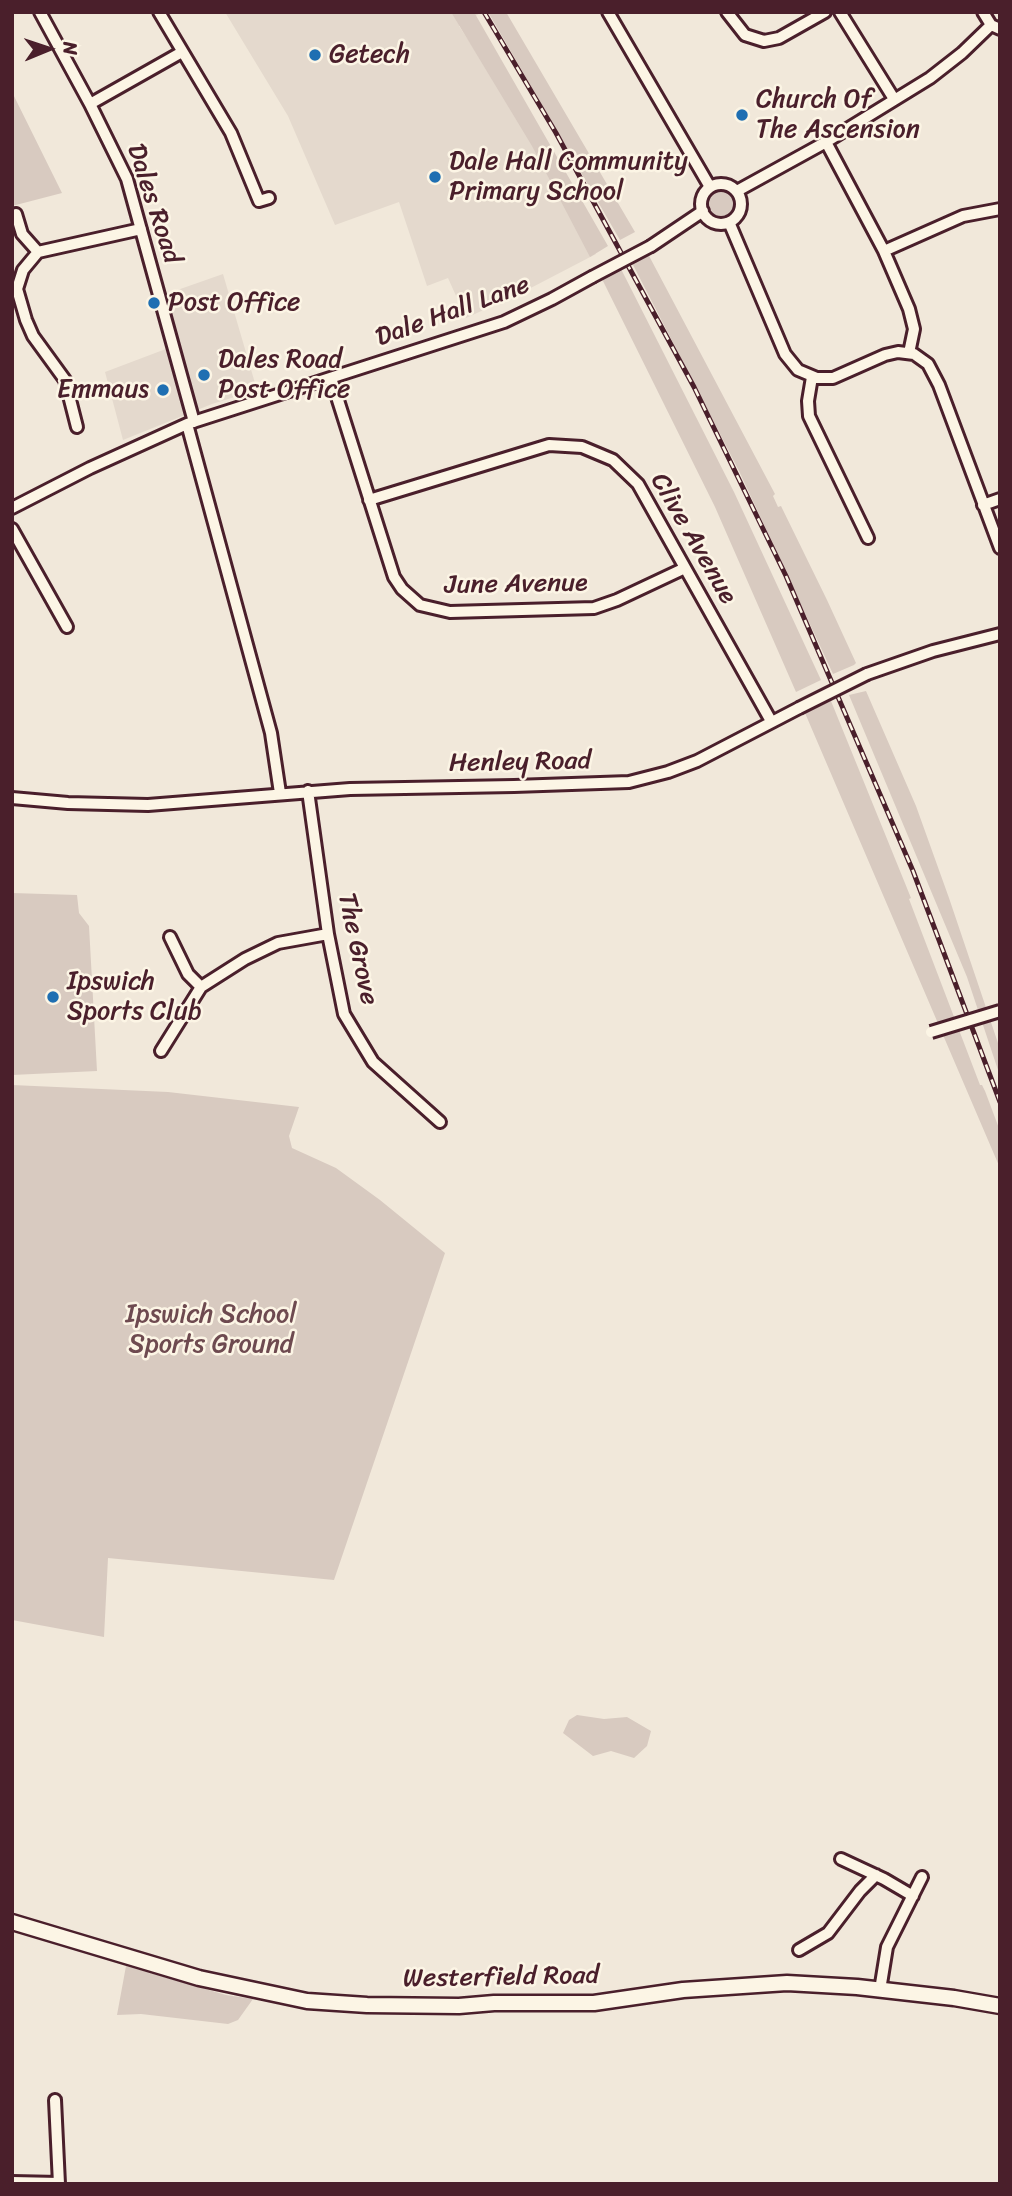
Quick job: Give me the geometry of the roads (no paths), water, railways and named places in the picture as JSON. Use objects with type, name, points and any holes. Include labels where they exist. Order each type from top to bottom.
[{"type":"main road","name":"Westerfield Road","points":[[12,1922],[199,1978],[307,2001],[459,2006],[494,2003],[594,2003],[683,1990],[778,1983],[880,1990],[1000,2006]]},
{"type":"street","name":"Dales Road","points":[[40,12],[127,180],[271,733],[280,793]]},
{"type":"street","points":[[159,12],[231,133],[258,201],[269,198]]},
{"type":"street","points":[[608,12],[710,187]]},
{"type":"street","points":[[727,12],[745,35],[764,41],[779,38],[825,12]]},
{"type":"street","points":[[840,12],[894,99]]},
{"type":"street","points":[[737,191],[826,142],[941,71],[995,27],[984,12]]},
{"type":"street","points":[[90,104],[182,51]]},
{"type":"street","points":[[826,142],[884,251],[913,320],[914,335],[909,353]]},
{"type":"street","points":[[727,185],[737,191],[741,203],[734,219],[716,223],[703,211],[702,200],[710,187],[727,185]]},
{"type":"street","points":[[884,251],[963,216],[1000,209]]},
{"type":"street","name":"Dale Hall Lane","points":[[12,509],[90,468],[190,423],[504,322],[651,246],[703,211]]},
{"type":"street","points":[[16,214],[22,234],[38,252]]},
{"type":"street","points":[[729,222],[792,365],[812,377],[833,378],[898,352],[923,359],[935,375],[1000,548]]},
{"type":"street","points":[[77,427],[65,380],[33,336],[20,303],[17,289],[23,270],[38,252],[141,229]]},
{"type":"street","points":[[812,377],[808,401],[809,416],[867,538]]},
{"type":"street","name":"June Avenue","points":[[331,378],[394,577],[420,605],[436,610],[468,612],[594,608],[685,568]]},
{"type":"street","name":"Clive Avenue","points":[[369,500],[549,445],[582,447],[613,460],[638,484],[771,721]]},
{"type":"street","points":[[983,505],[1000,499]]},
{"type":"street","points":[[12,529],[67,627]]},
{"type":"street","name":"Henley Road","points":[[12,798],[68,803],[148,805],[308,791],[629,782],[653,777],[689,764],[867,674],[933,651],[1000,634]]},
{"type":"street","name":"The Grove","points":[[308,791],[328,933],[344,1014],[373,1062],[440,1122]]},
{"type":"street","points":[[161,1051],[201,987],[278,943],[328,933]]},
{"type":"street","points":[[170,937],[188,974],[201,987]]},
{"type":"street","points":[[932,1032],[1000,1011]]},
{"type":"street","points":[[841,1859],[913,1896]]},
{"type":"street","points":[[799,1950],[828,1933],[860,1891],[876,1875]]},
{"type":"street","points":[[880,1990],[887,1947],[922,1877]]},
{"type":"street","points":[[12,2182],[59,2183],[55,2101]]},
{"type":"railway","points":[[484,12],[556,133],[694,387],[786,576],[913,871],[1000,1102]]},
{"type":"place","name":"Getech","points":[[315,55]]},
{"type":"place","name":"Church Of The Ascension","points":[[742,115]]},
{"type":"place","name":"Dale Hall Community Primary School","points":[[435,177]]},
{"type":"place","name":"Post Office","points":[[154,303]]},
{"type":"place","name":"Dales Road Post Office","points":[[204,375]]},
{"type":"place","name":"Emmaus","points":[[163,390]]},
{"type":"place","name":"Ipswich Sports Club","points":[[53,997]]},
{"type":"park label","name":"Ipswich School Sports Ground","points":[[211,1330]]}]
